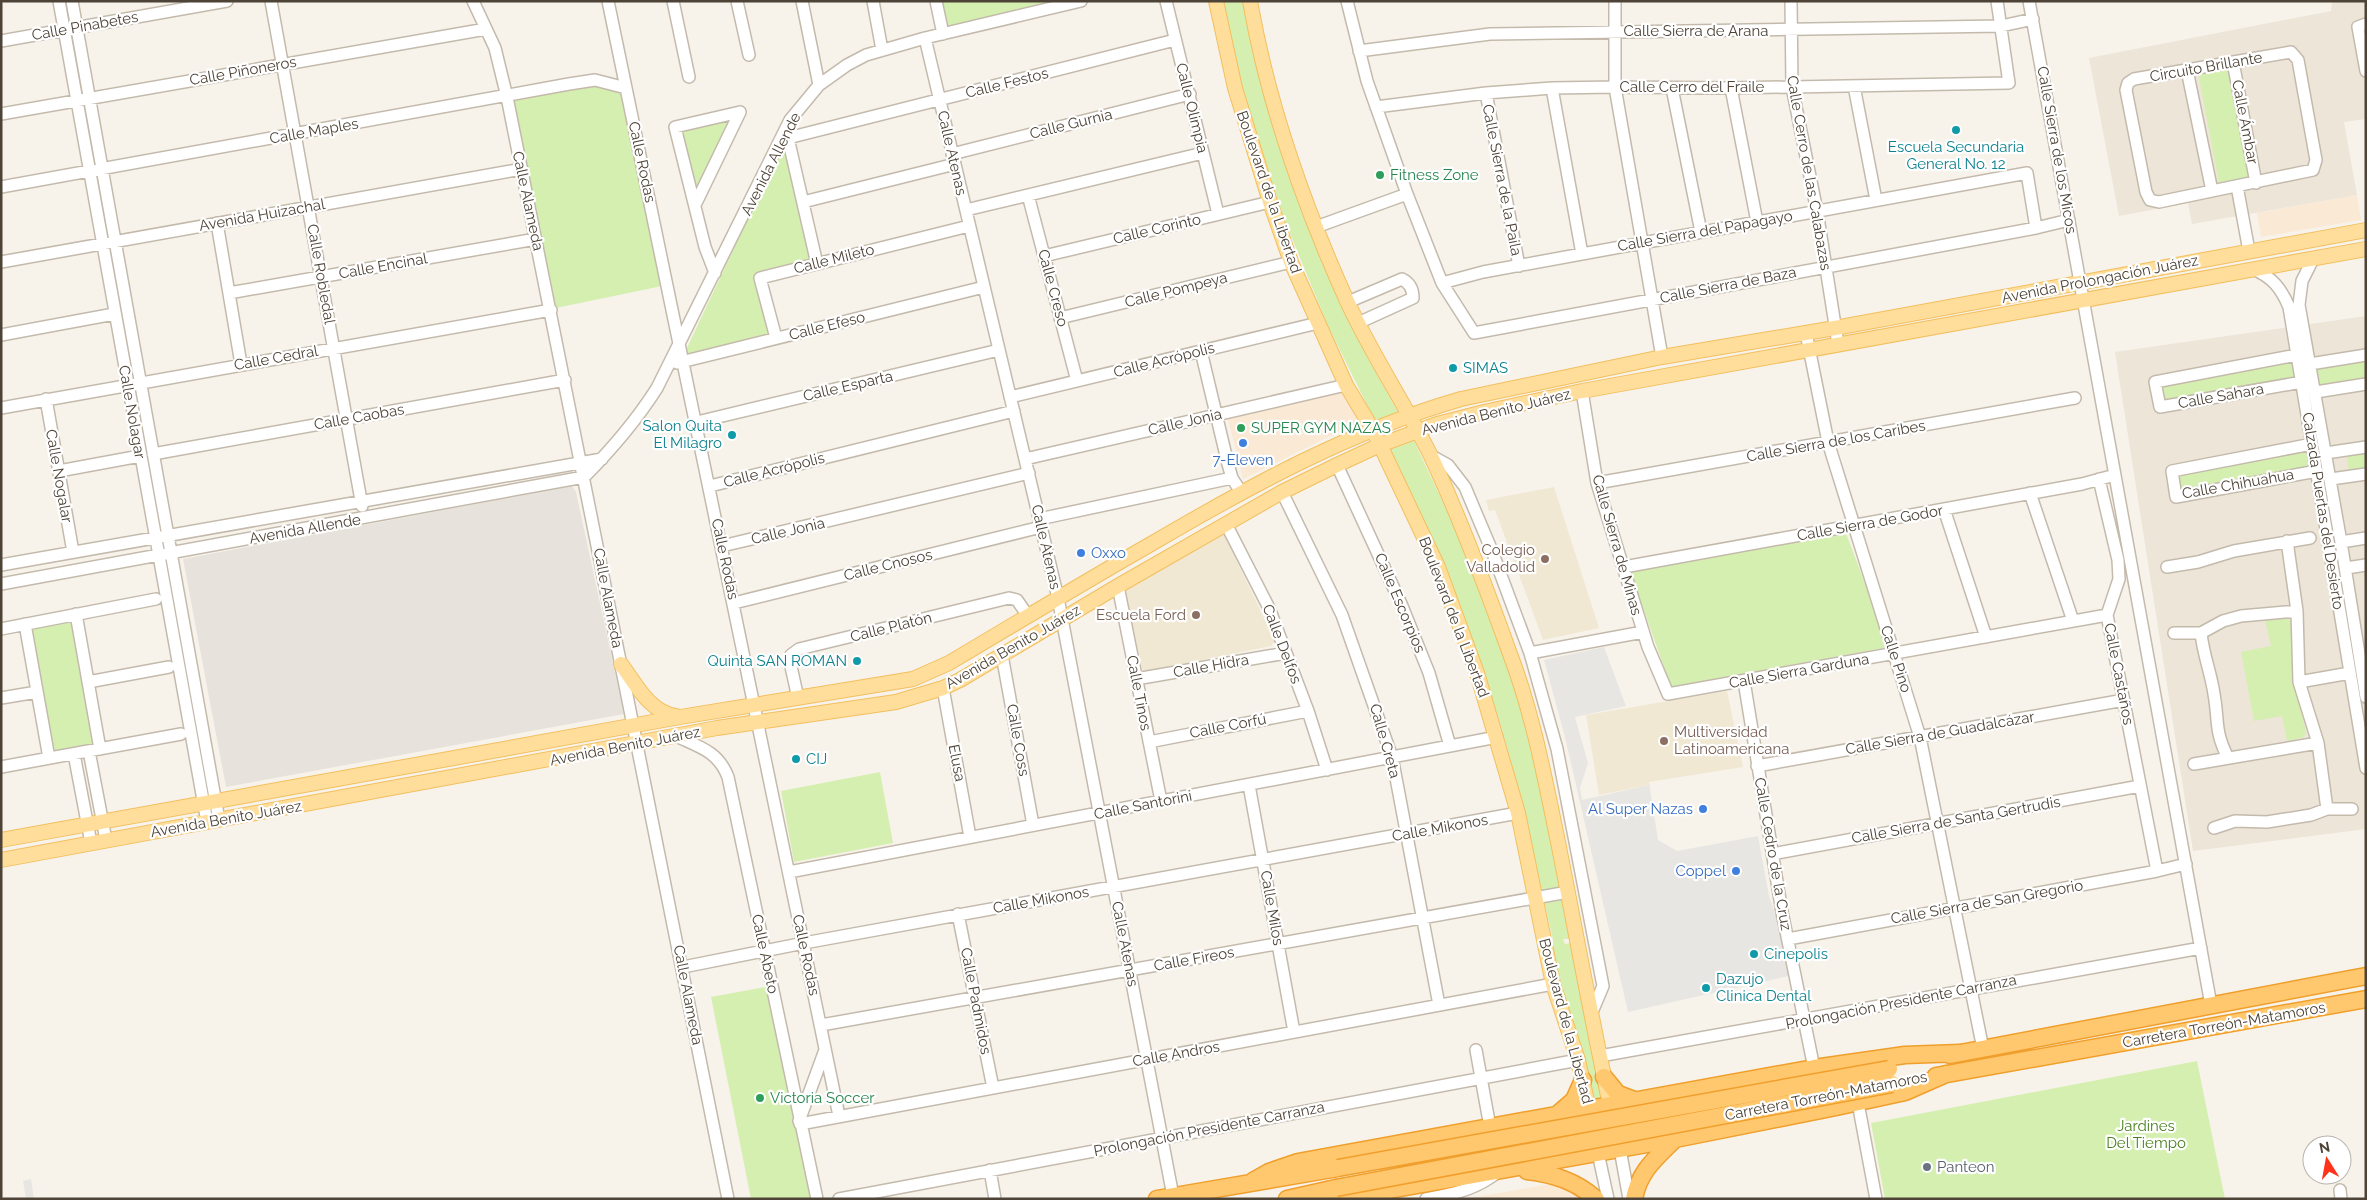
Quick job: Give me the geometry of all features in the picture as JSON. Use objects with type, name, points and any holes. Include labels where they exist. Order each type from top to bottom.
[{"type":"highway","points":[[1253,1181],[1269,1172],[1298,1162],[1639,1099],[1814,1068],[1905,1055],[1960,1053],[2366,976]]},
{"type":"highway","name":"Carretera Torreón-Matamoros","points":[[1287,1199],[1337,1194],[1890,1076],[1946,1074],[2366,999]]},
{"type":"highway","points":[[1165,1197],[1890,1076],[1960,1053]]},
{"type":"highway","points":[[1337,1194],[1506,1169],[1598,1153],[1858,1103],[1905,1092],[1946,1074]]},
{"type":"highway","points":[[1604,1077],[1618,1094],[1639,1099]]},
{"type":"highway","points":[[1553,1115],[1574,1100],[1583,1080]]},
{"type":"highway","points":[[1639,1099],[1645,1120],[1652,1132],[1669,1140]]},
{"type":"highway","points":[[1552,1161],[1556,1155],[1560,1138],[1553,1115]]},
{"type":"highway","points":[[1634,1199],[1638,1182],[1646,1167],[1669,1140]]},
{"type":"highway","points":[[1506,1169],[1549,1174],[1564,1178],[1578,1185],[1596,1199]]},
{"type":"main road","name":"Boulevard de la Libertad","points":[[1216,1],[1235,88],[1270,202],[1291,262],[1346,385],[1373,430],[1438,567],[1477,673],[1518,813],[1553,984],[1578,1060],[1598,1153]]},
{"type":"main road","name":"Boulevard de la Libertad","points":[[1250,1],[1267,78],[1284,135],[1316,227],[1358,323],[1430,455],[1468,542],[1512,658],[1537,744],[1592,1012],[1609,1105],[1620,1149]]},
{"type":"main road","name":"Avenida Prolongación Juárez","points":[[1835,328],[2359,232]]},
{"type":"main road","points":[[2359,232],[2361,250]]},
{"type":"main road","name":"Avenida Prolongación Juárez","points":[[1838,344],[2361,250]]},
{"type":"main road","name":"Avenida Benito Juárez","points":[[1,840],[633,725],[904,681],[923,676],[949,663],[1241,492],[1341,443],[1408,416],[1461,399],[1662,357],[1835,328]]},
{"type":"main road","name":"Avenida Benito Juárez","points":[[1,860],[676,736],[896,702],[943,688],[960,680],[1118,586],[1282,492],[1380,445],[1417,431],[1484,412],[1582,391],[1838,344]]},
{"type":"main road","points":[[621,664],[648,701],[659,711],[680,717]]},
{"type":"street","name":"Calle Nolagar","points":[[59,1],[157,556],[213,821]]},
{"type":"street","name":"Calle Nolagar","points":[[72,1],[167,535],[209,802]]},
{"type":"street","name":"Calle Pinabetes","points":[[1,41],[227,1]]},
{"type":"street","name":"Calle Robledal","points":[[272,1],[364,518]]},
{"type":"street","name":"Calle Alameda","points":[[473,1],[495,48],[507,97],[728,1199]]},
{"type":"street","name":"Calle Rodas","points":[[608,1],[756,706],[839,1116]]},
{"type":"street","points":[[673,1],[689,76]]},
{"type":"street","points":[[737,1],[749,55]]},
{"type":"street","points":[[802,1],[820,85]]},
{"type":"street","points":[[873,1],[882,50]]},
{"type":"street","points":[[936,1],[943,34]]},
{"type":"street","name":"Avenida Allende","points":[[1,584],[584,477],[639,416],[670,364],[784,139],[790,120],[820,85],[847,65],[882,50],[924,38],[1081,1]]},
{"type":"street","name":"Calle Olimpia","points":[[1166,1],[1218,214]]},
{"type":"street","points":[[1347,1],[1359,51],[1376,107],[1407,194],[1442,282]]},
{"type":"street","points":[[1615,1],[1616,87],[1662,357]]},
{"type":"street","name":"Calle Cerro de las Calabazas","points":[[1791,1],[1792,87],[1817,211],[1838,344]]},
{"type":"street","points":[[1997,1],[2000,26]]},
{"type":"street","name":"Calle Sierra de los Micos","points":[[2029,1],[2211,1005]]},
{"type":"street","name":"Calle Sierra de Arana","points":[[1359,51],[1490,34],[1791,31],[2000,26],[2033,19]]},
{"type":"street","name":"Calle Cerro del Fraile","points":[[1376,107],[1486,93],[1552,88],[1731,88],[2009,83],[2000,26]]},
{"type":"street","points":[[2362,26],[2366,71]]},
{"type":"street","name":"Calle Piñoneros","points":[[1,114],[486,29]]},
{"type":"street","name":"Calle Atenas","points":[[924,38],[1058,598],[1162,1138],[1165,1197]]},
{"type":"street","name":"Calle Festos","points":[[784,139],[1175,40]]},
{"type":"street","name":"Circuito Brillante","points":[[2291,52],[2298,60],[2315,167],[2309,172],[2256,183],[2159,202],[2150,200],[2146,192],[2127,86],[2134,79],[2187,70],[2291,52]]},
{"type":"street","name":"Calle Ámbar","points":[[2234,62],[2256,183]]},
{"type":"street","points":[[2187,70],[2212,191]]},
{"type":"street","name":"Calle Maples","points":[[1,187],[594,80],[626,88]]},
{"type":"street","points":[[1854,86],[1876,200]]},
{"type":"street","points":[[1552,88],[1582,254]]},
{"type":"street","points":[[1672,88],[1701,232]]},
{"type":"street","points":[[1731,88],[1757,222]]},
{"type":"street","name":"Calle Sierra de la Paila","points":[[1486,93],[1518,266]]},
{"type":"street","name":"Calle Gurnia","points":[[802,202],[1190,94]]},
{"type":"street","points":[[696,203],[740,112],[675,127],[696,203],[705,247],[715,273]]},
{"type":"street","points":[[784,139],[817,264]]},
{"type":"street","points":[[966,210],[1203,153]]},
{"type":"street","name":"Avenida Huizachal","points":[[1,262],[522,169]]},
{"type":"street","name":"Calle Sierra del Papagayo","points":[[1442,282],[1582,254],[2027,173],[2036,228]]},
{"type":"street","points":[[2237,186],[2249,251]]},
{"type":"street","points":[[1316,227],[1407,194]]},
{"type":"street","name":"Calle Creso","points":[[1028,195],[1077,381]]},
{"type":"street","name":"Calle Corinto","points":[[1044,256],[1270,202]]},
{"type":"street","name":"Calle Sierra de Baza","points":[[1442,282],[1474,333],[2036,228],[2070,220]]},
{"type":"street","points":[[217,223],[241,364]]},
{"type":"street","name":"Calle Mileto","points":[[776,338],[760,278],[969,226]]},
{"type":"street","name":"Calle Encinal","points":[[229,293],[536,240]]},
{"type":"street","name":"Calzada Puertas del Desierto","points":[[2313,259],[2302,280],[2294,306],[2302,382],[2324,514],[2343,599],[2350,673],[2361,692]]},
{"type":"street","name":"Calle Pompeya","points":[[1060,318],[1291,262]]},
{"type":"street","name":"Calzada Puertas del Desierto","points":[[2253,270],[2265,275],[2276,283],[2294,306]]},
{"type":"street","points":[[1348,302],[1402,279],[1408,282],[1413,292],[1413,298],[1358,323]]},
{"type":"street","name":"Calle Efeso","points":[[670,364],[984,287]]},
{"type":"street","name":"Calle Cedral","points":[[1,408],[551,310]]},
{"type":"street","points":[[1,335],[114,314]]},
{"type":"street","name":"Calle Acrópolis","points":[[1010,397],[1318,323]]},
{"type":"street","name":"Calle Pino","points":[[1806,333],[1828,442],[1920,736],[1983,1049]]},
{"type":"street","name":"Calzada Puertas del Desierto","points":[[2300,349],[2310,364],[2331,479],[2346,568],[2343,599],[2360,631],[2362,659],[2361,692],[2366,768]]},
{"type":"street","name":"Calle Sahara","points":[[2300,349],[2156,382],[2160,407],[2302,382]]},
{"type":"street","name":"Calle Esparta","points":[[697,422],[999,350]]},
{"type":"street","points":[[1201,351],[1232,478],[1241,492]]},
{"type":"street","points":[[2310,364],[2366,355]]},
{"type":"street","name":"Calle Caobas","points":[[152,454],[565,380]]},
{"type":"street","points":[[2316,392],[2366,384]]},
{"type":"street","name":"Calle Jonia","points":[[1025,459],[1346,385]]},
{"type":"street","name":"Calle Sierra de Minas","points":[[1582,391],[1598,483],[1643,632],[1655,666],[1668,694]]},
{"type":"street","name":"Calle Sierra de los Caribes","points":[[1598,483],[2075,398]]},
{"type":"street","name":"Calle Nogalar","points":[[46,399],[73,552]]},
{"type":"street","name":"Calle Acrópolis","points":[[710,486],[1014,411]]},
{"type":"street","points":[[2308,423],[2321,422]]},
{"type":"street","name":"Calle Chihuahua","points":[[2312,444],[2172,471],[2176,497],[2317,471]]},
{"type":"street","points":[[2326,453],[2366,447]]},
{"type":"street","points":[[1430,455],[1448,465],[1465,487],[1530,653],[1557,749],[1603,986],[1592,1012]]},
{"type":"street","points":[[58,471],[140,456]]},
{"type":"street","name":"Avenida Allende","points":[[1,565],[581,461],[602,459]]},
{"type":"street","name":"Calle Escorpios","points":[[1337,465],[1405,615],[1429,673],[1450,746]]},
{"type":"street","name":"Calle Jonia","points":[[722,546],[1028,473]]},
{"type":"street","points":[[2331,479],[2366,474]]},
{"type":"street","name":"Calle Sierra de Godor","points":[[1624,567],[1854,526],[2115,476]]},
{"type":"street","name":"Calle Cnosos","points":[[734,603],[1040,523],[1232,478]]},
{"type":"street","name":"Calle Castaños","points":[[2099,479],[2118,560],[2119,579],[2108,615],[2157,871]]},
{"type":"street","name":"Calle Creta","points":[[1282,492],[1342,614],[1392,757],[1439,1005]]},
{"type":"street","points":[[2030,493],[2073,621]]},
{"type":"street","points":[[1944,509],[1986,637]]},
{"type":"street","points":[[2324,514],[2336,512]]},
{"type":"street","name":"Calle Delfos","points":[[1226,524],[1269,608],[1308,711],[1326,770]]},
{"type":"street","points":[[2167,567],[2287,541],[2310,538]]},
{"type":"street","points":[[2341,542],[2366,538]]},
{"type":"street","points":[[2287,541],[2297,611],[2299,682],[2318,743],[2327,809]]},
{"type":"street","points":[[2346,568],[2366,565]]},
{"type":"street","name":"Calle Tinos","points":[[1118,586],[1161,801]]},
{"type":"street","points":[[1,629],[156,598]]},
{"type":"street","name":"Calle Platón","points":[[798,698],[790,662],[791,655],[799,649],[1008,598],[1017,600],[1028,616]]},
{"type":"street","points":[[2174,633],[2201,632],[2241,616],[2297,611]]},
{"type":"street","points":[[76,614],[88,682],[94,750],[106,840]]},
{"type":"street","name":"Calle Sierra Garduna","points":[[1668,694],[2108,615]]},
{"type":"street","points":[[25,624],[50,758]]},
{"type":"street","points":[[1530,653],[1643,632]]},
{"type":"street","points":[[2201,632],[2203,650],[2214,694],[2218,736],[2228,758]]},
{"type":"street","name":"Calle Hidra","points":[[1136,679],[1286,653]]},
{"type":"street","name":"Calle Coss","points":[[1002,655],[1033,825]]},
{"type":"street","points":[[88,682],[169,667]]},
{"type":"street","points":[[2299,682],[2350,673]]},
{"type":"street","name":"Calle Cedro de la Cruz","points":[[1744,681],[1772,854],[1814,1068]]},
{"type":"street","name":"Elusa","points":[[943,688],[970,837]]},
{"type":"street","points":[[1,698],[37,692]]},
{"type":"street","name":"Calle Sierra de Guadalcázar","points":[[1757,766],[2124,700]]},
{"type":"street","name":"Calle Corfú","points":[[1149,742],[1308,711]]},
{"type":"street","points":[[1,767],[181,734]]},
{"type":"street","name":"Calle Abeto","points":[[676,736],[712,753],[724,766],[816,1199]]},
{"type":"street","name":"Calle Santorini","points":[[789,872],[1497,738]]},
{"type":"street","points":[[2194,764],[2318,743]]},
{"type":"street","points":[[74,754],[91,843]]},
{"type":"street","name":"Calle Milos","points":[[1249,784],[1294,1032]]},
{"type":"street","name":"Calle Sierra de Santa Gertrudis","points":[[1772,854],[2140,786]]},
{"type":"street","points":[[2214,828],[2235,822],[2267,822],[2311,815],[2327,809],[2352,809]]},
{"type":"street","name":"Calle Mikonos","points":[[683,967],[804,942],[1518,813]]},
{"type":"street","name":"Calle Sierra de San Gregorio","points":[[1788,939],[2157,871],[2186,864]]},
{"type":"street","name":"Calle Fireos","points":[[821,1025],[1568,892]]},
{"type":"street","name":"Calle Padmidos","points":[[958,914],[993,1088]]},
{"type":"street","name":"Prolongación Presidente Carranza","points":[[1600,1056],[2201,948]]},
{"type":"street","name":"Calle Andros","points":[[799,1123],[1553,984]]},
{"type":"street","points":[[799,1123],[826,1050]]},
{"type":"street","points":[[1476,1050],[1490,1127]]},
{"type":"street","name":"Prolongación Presidente Carranza","points":[[839,1199],[1578,1060]]},
{"type":"street","points":[[1858,1103],[1876,1199]]},
{"type":"street","name":"Boulevard de la Libertad","points":[[1620,1149],[1629,1199]]},
{"type":"street","name":"Boulevard de la Libertad","points":[[1598,1153],[1608,1199]]},
{"type":"street","points":[[1426,1199],[1468,1191],[1506,1169]]},
{"type":"street","points":[[990,1170],[996,1199]]},
{"type":"shaded area","points":[[2332,1],[2366,1],[2366,119],[2344,122],[2357,195],[2192,224],[2188,203],[2119,216],[2089,58],[2331,11]]},
{"type":"shaded area","points":[[2357,195],[2361,220],[2261,237],[2257,213]]},
{"type":"shaded area","points":[[2366,316],[2366,829],[2193,851],[2115,352]]},
{"type":"shaded area","points":[[1340,390],[1359,422],[1243,479],[1227,415]]},
{"type":"shaded area","points":[[572,486],[576,492],[624,714],[226,787],[183,559]]},
{"type":"shaded area","name":"Colegio Valladolid","points":[[1554,487],[1599,628],[1543,640],[1495,510],[1489,511],[1486,500]]},
{"type":"shaded area","name":"Escuela Ford","points":[[1223,532],[1275,641],[1271,646],[1143,672],[1124,589]]},
{"type":"shaded area","points":[[1604,647],[1626,706],[1575,717],[1588,763],[1580,788],[1582,800],[1649,785],[1649,782],[1658,840],[1677,851],[1758,836],[1769,896],[1779,925],[1789,976],[1628,1012],[1565,737],[1544,660]]},
{"type":"shaded area","name":"Multiversidad Latinoamericana","points":[[1727,691],[1743,767],[1649,782],[1649,785],[1599,795],[1586,715]]},
{"type":"shaded area","points":[[31,1179],[34,1199],[26,1199],[23,1181]]},
{"type":"shaded area","points":[[1545,1185],[1568,1187],[1584,1199],[1465,1199]]},
{"type":"green space","points":[[939,1],[1058,1],[946,30]]},
{"type":"green space","points":[[1221,1],[1244,1],[1334,288],[1369,360],[1398,412],[1375,421],[1328,326],[1284,219],[1230,51]]},
{"type":"green space","points":[[2230,65],[2251,176],[2219,183],[2198,72]]},
{"type":"green space","points":[[594,82],[625,88],[667,285],[551,309],[508,98]]},
{"type":"green space","points":[[738,114],[696,201],[677,128]]},
{"type":"green space","points":[[783,144],[819,265],[758,282],[771,338],[686,358],[686,350]]},
{"type":"green space","points":[[2366,356],[2366,381],[2317,390],[2313,365]]},
{"type":"green space","points":[[2295,358],[2298,381],[2161,405],[2157,383]]},
{"type":"green space","points":[[1414,441],[1480,586],[1499,636],[1522,710],[1540,786],[1571,939],[1563,939],[1565,944],[1576,942],[1605,1102],[1593,1106],[1553,959],[1553,940],[1525,818],[1501,727],[1481,666],[1457,603],[1418,511],[1389,450]]},
{"type":"green space","points":[[2305,448],[2310,468],[2178,495],[2174,472]]},
{"type":"green space","points":[[2366,453],[2366,469],[2349,472],[2347,456]]},
{"type":"green space","points":[[1846,533],[1889,647],[1671,687],[1630,571]]},
{"type":"green space","points":[[2287,617],[2293,626],[2292,661],[2296,691],[2306,732],[2304,737],[2287,741],[2282,716],[2254,721],[2241,652],[2271,646],[2265,620]]},
{"type":"green space","points":[[72,622],[95,745],[53,753],[30,630]]},
{"type":"green space","points":[[880,772],[893,843],[794,862],[781,791]]},
{"type":"green space","name":"Victoria Soccer","points":[[766,987],[811,1199],[751,1199],[711,997]]},
{"type":"green space","name":"Jardines Del Tiempo","points":[[2197,1061],[2225,1199],[1885,1199],[1871,1123]]},
{"type":"place","name":"Escuela Secundaria General No. 12","points":[[1956,130]]},
{"type":"place","name":"Fitness Zone","points":[[1380,175]]},
{"type":"place","name":"SIMAS","points":[[1453,368]]},
{"type":"place","name":"SUPER GYM NAZAS","points":[[1241,428]]},
{"type":"place","name":"Salon Quita El Milagro","points":[[732,435]]},
{"type":"place","name":"7-Eleven","points":[[1243,443]]},
{"type":"place","name":"Oxxo","points":[[1081,553]]},
{"type":"place","name":"Colegio Valladolid","points":[[1545,559]]},
{"type":"place","name":"Escuela Ford","points":[[1196,615]]},
{"type":"place","name":"Quinta SAN ROMAN","points":[[857,661]]},
{"type":"place","name":"Multiversidad Latinoamericana","points":[[1664,741]]},
{"type":"place","name":"CIJ","points":[[796,759]]},
{"type":"place","name":"Al Super Nazas","points":[[1703,809]]},
{"type":"place","name":"Coppel","points":[[1736,871]]},
{"type":"place","name":"Cinepolis","points":[[1754,954]]},
{"type":"place","name":"Dazujo Clinica Dental","points":[[1706,988]]},
{"type":"place","name":"Victoria Soccer","points":[[760,1098]]},
{"type":"place","name":"Panteon","points":[[1927,1167]]}]
